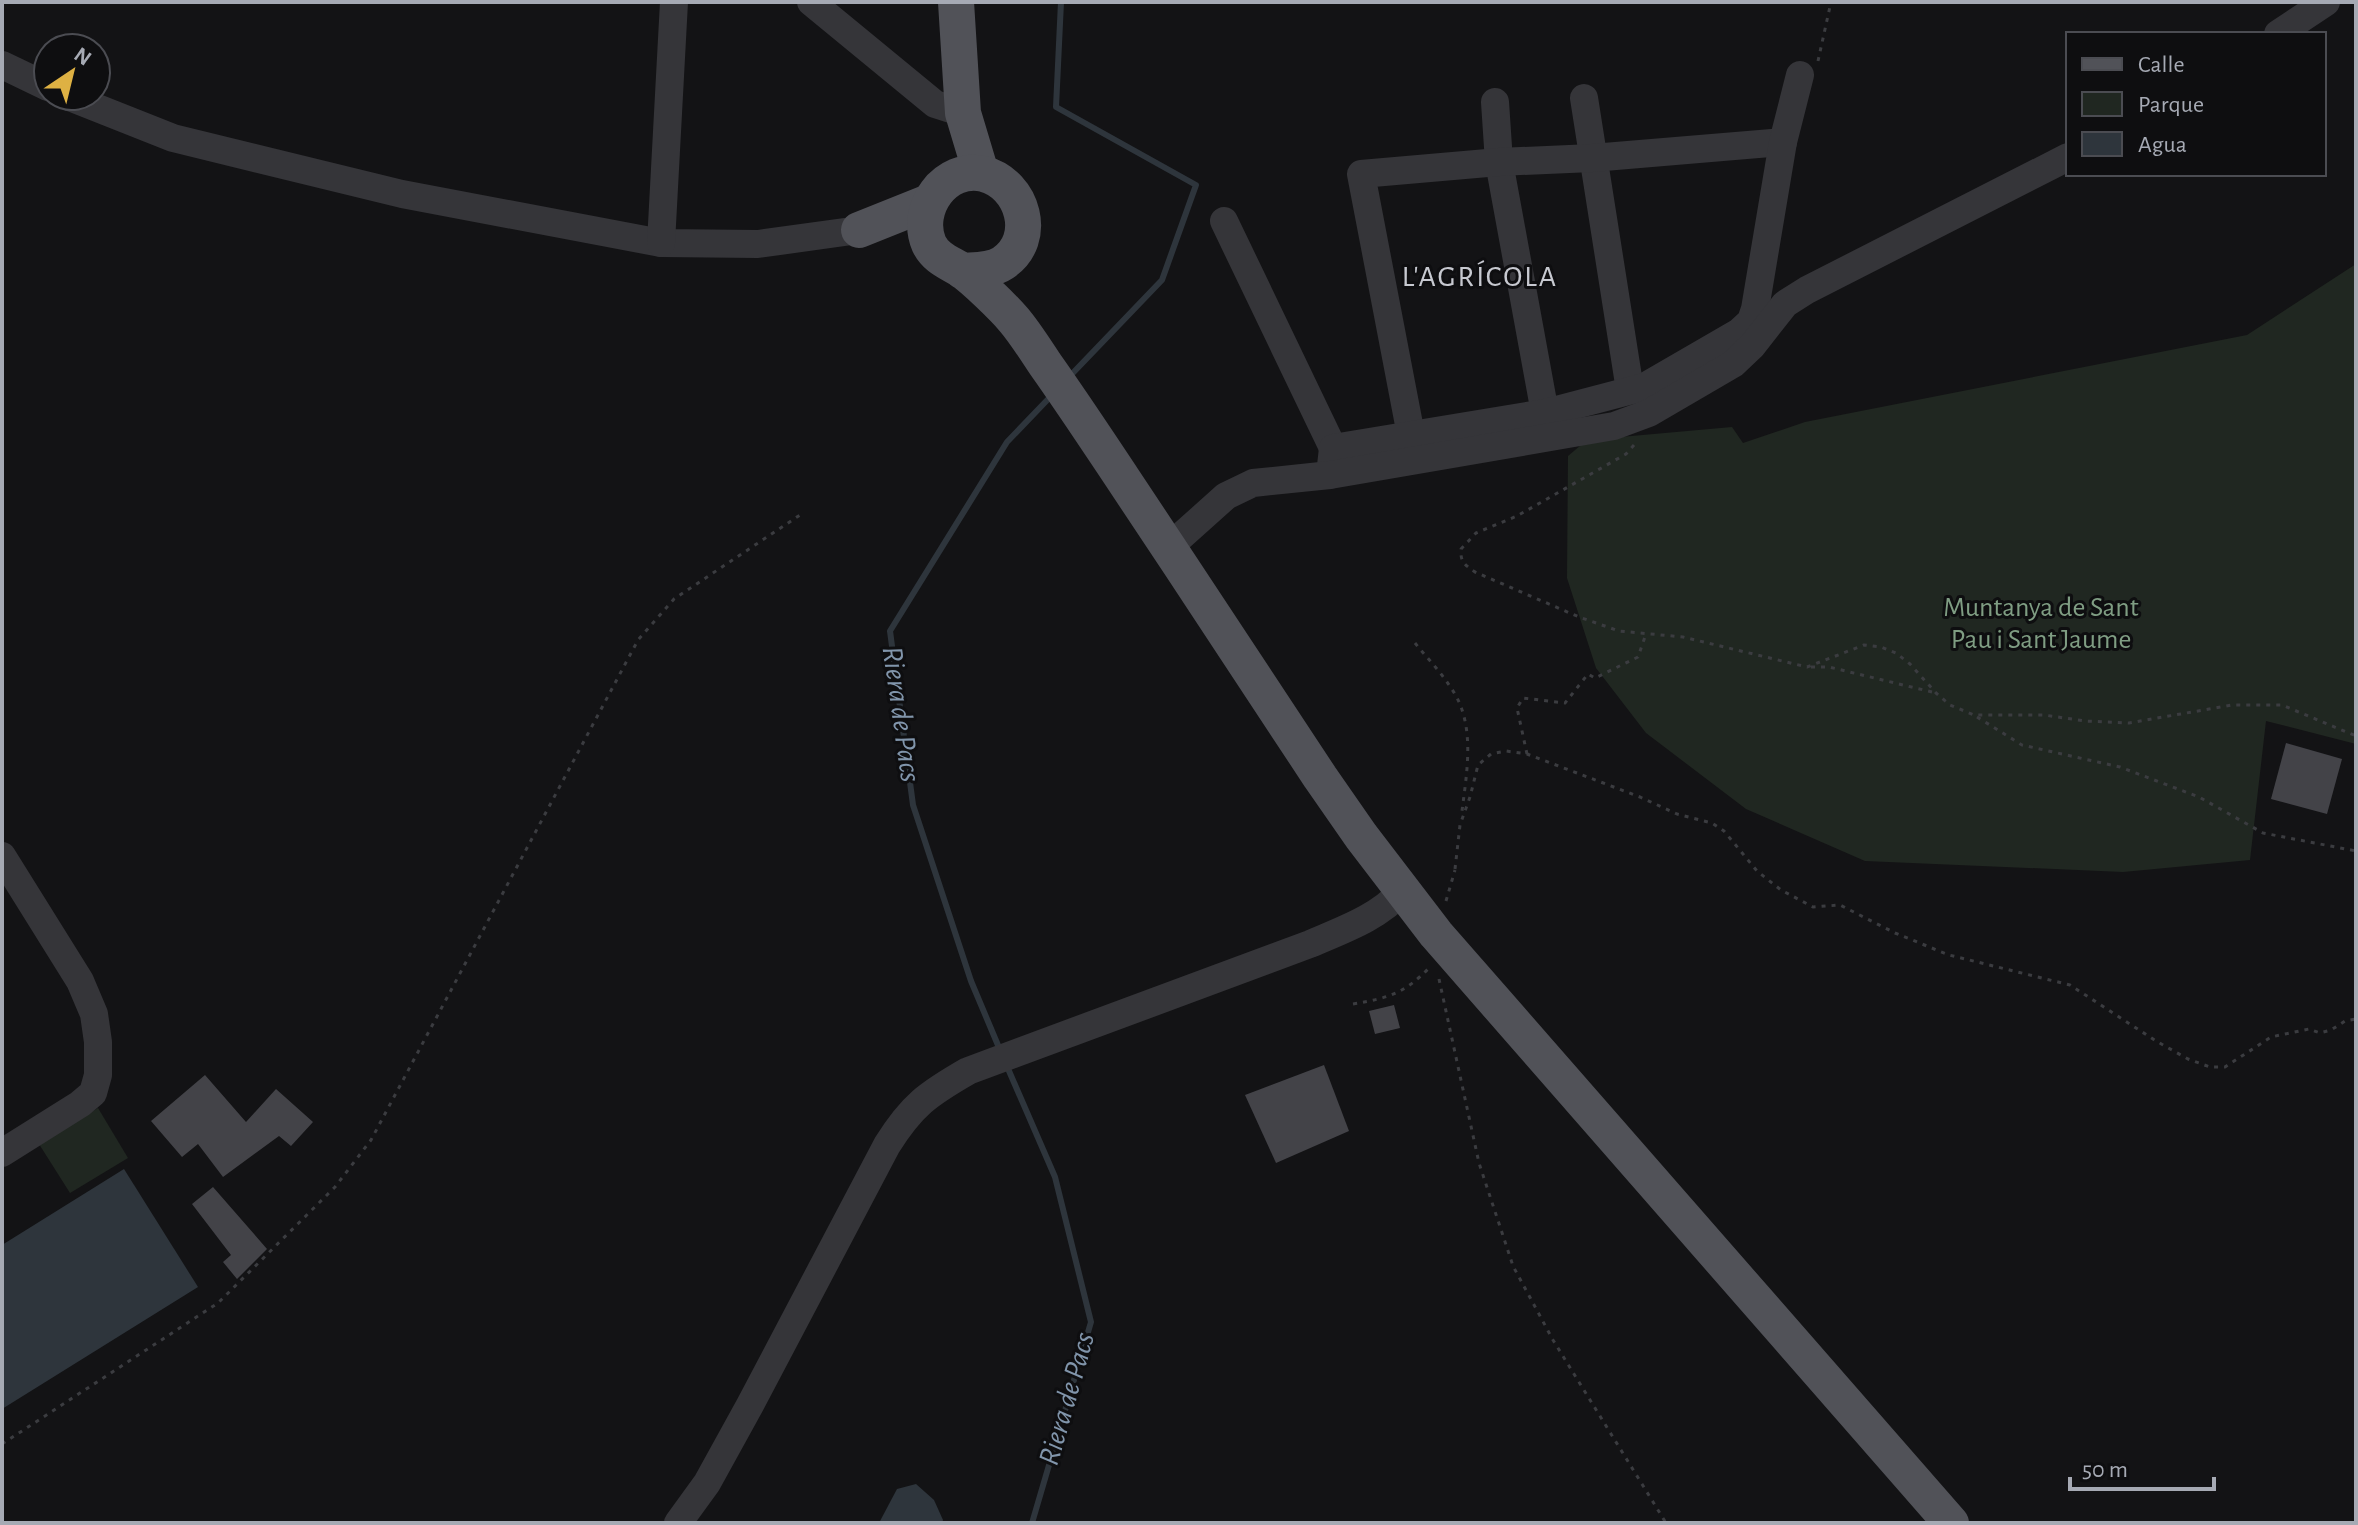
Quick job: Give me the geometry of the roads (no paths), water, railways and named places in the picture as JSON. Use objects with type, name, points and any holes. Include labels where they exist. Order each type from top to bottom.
[{"type":"main road","points":[[956,2],[963,113],[952,185],[925,219],[929,243],[935,254],[962,271],[1013,318],[1320,777],[1402,891],[1437,946],[1951,1523]]},
{"type":"main road","points":[[859,230],[952,185],[1006,185],[1013,191],[1021,208],[1024,226],[1015,252],[1002,264],[982,270],[962,271]]},
{"type":"main road","points":[[859,230],[929,243]]},
{"type":"main road","points":[[1002,264],[1013,318]]},
{"type":"street","points":[[661,243],[674,2]]},
{"type":"street","points":[[811,2],[935,104],[963,113]]},
{"type":"street","points":[[2281,32],[2326,2]]},
{"type":"street","points":[[2,65],[32,79]]},
{"type":"street","points":[[1169,547],[1226,496],[1253,483],[1332,462],[1411,435],[1545,413],[1644,387],[1739,332],[1751,321],[1755,309],[1783,142],[1800,75]]},
{"type":"street","points":[[1584,98],[1630,390]]},
{"type":"street","points":[[1495,102],[1499,162],[1545,413]]},
{"type":"street","points":[[107,112],[173,138],[402,194],[661,243],[758,244],[859,230]]},
{"type":"street","points":[[1411,435],[1361,174],[1783,142]]},
{"type":"street","points":[[1332,462],[1614,426],[1649,413],[1733,364],[1785,304],[1807,290],[2066,158]]},
{"type":"street","points":[[1224,221],[1332,462]]},
{"type":"street","points":[[2,856],[80,981],[94,1014],[98,1042],[98,1075],[93,1093],[2,1153]]},
{"type":"street","points":[[678,1523],[721,1457],[853,1208],[904,1119],[933,1091],[968,1071],[1310,944],[1382,910],[1402,891]]},
{"type":"water","points":[[124,1169],[198,1287],[2,1409],[2,1245]]},
{"type":"water","points":[[916,1484],[934,1500],[942,1523],[879,1523],[897,1489]]},
{"type":"waterway","name":"Riera de Pacs","points":[[1061,2],[1056,107],[1196,185],[1162,280],[1069,377]]},
{"type":"waterway","name":"Riera de Pacs","points":[[1000,1050],[971,981],[913,805],[890,631],[1007,442],[1053,394]]},
{"type":"waterway","name":"Riera de Pacs","points":[[1006,1064],[1055,1177],[1091,1322],[1032,1523]]},
{"type":"district","name":"L'AGRÍCOLA","points":[[1480,277]]},
{"type":"park label","name":"Muntanya de Sant Pau i Sant Jaume","points":[[2041,624]]}]
